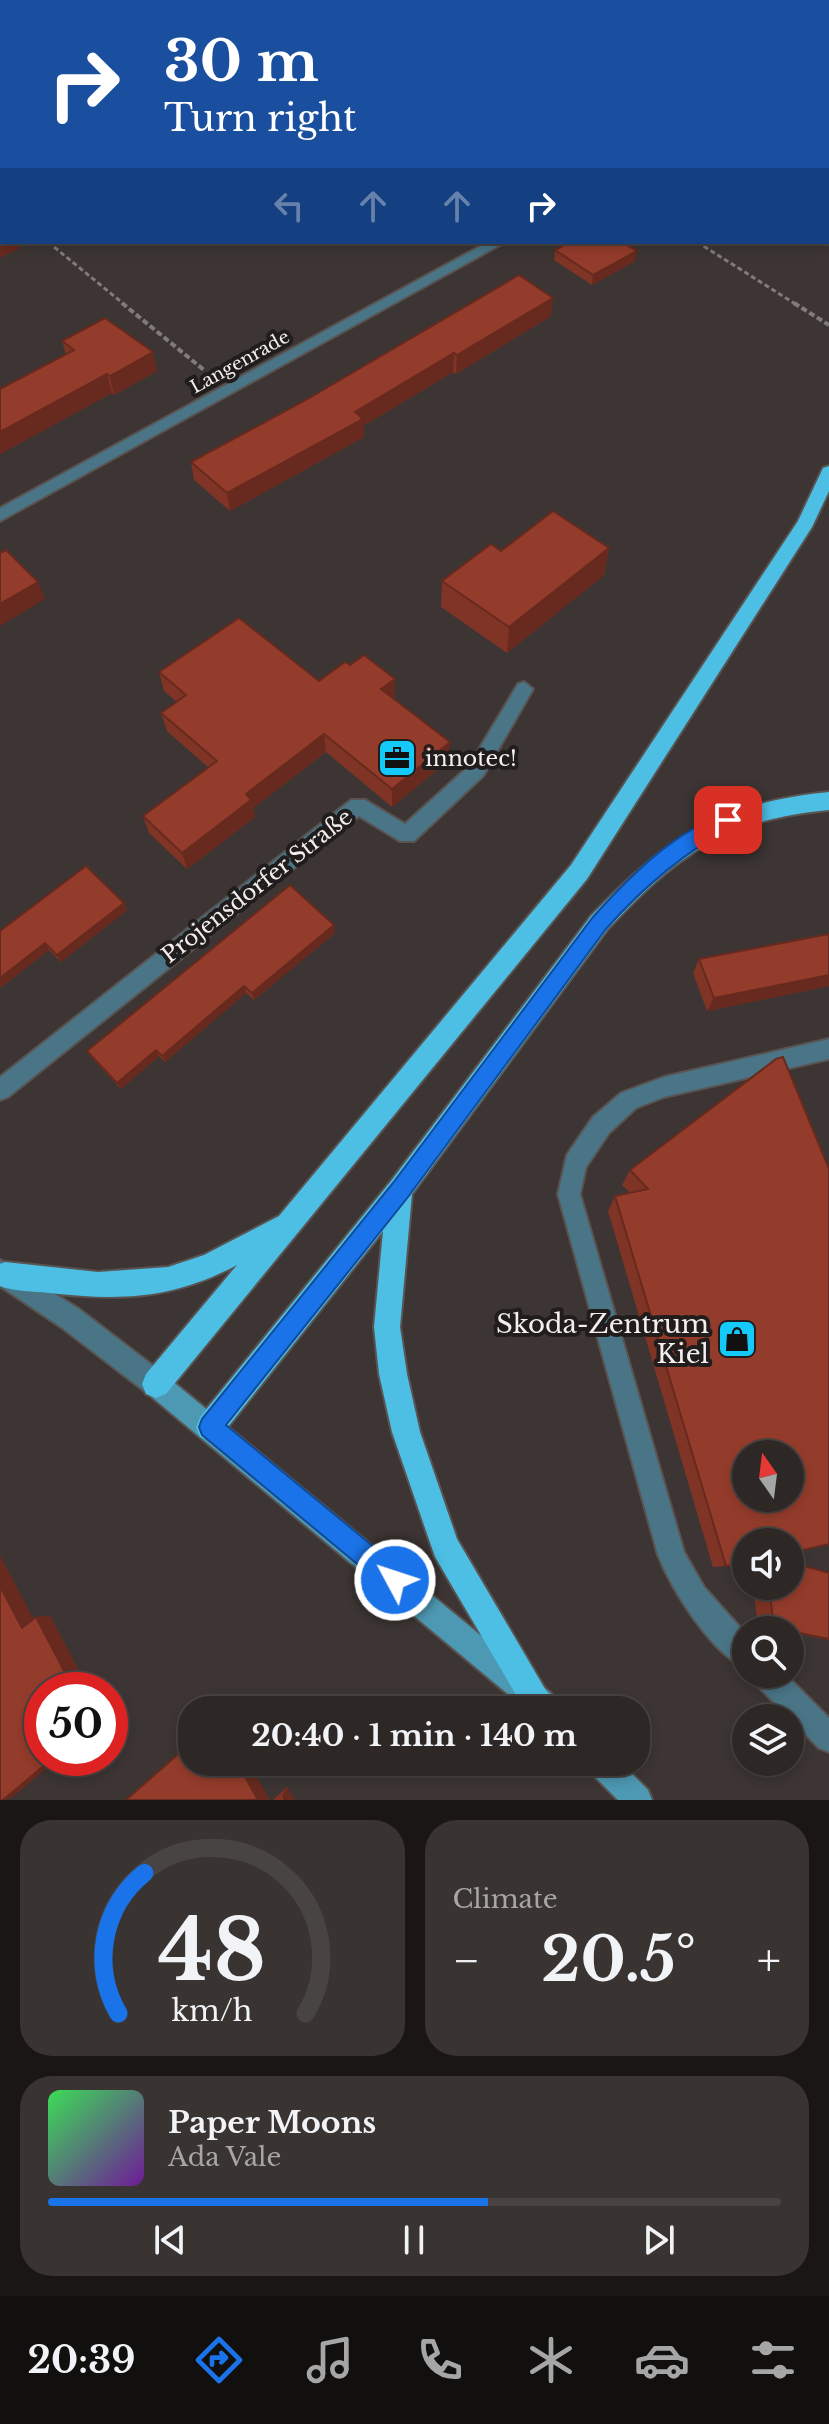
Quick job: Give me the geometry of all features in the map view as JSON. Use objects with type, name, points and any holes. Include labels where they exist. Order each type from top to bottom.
[{"type":"highway","points":[[156,1384],[579,872],[806,523],[829,472]]},
{"type":"highway","points":[[210,1427],[400,1190],[599,923],[636,882],[694,838],[728,820],[763,808],[829,801]]},
{"type":"highway","points":[[400,1190],[387,1327],[406,1432],[445,1547],[537,1696]]},
{"type":"highway","points":[[3,1273],[102,1285],[150,1283],[189,1274],[236,1252],[293,1219]]},
{"type":"main road","points":[[156,1384],[534,1696]]},
{"type":"main road","points":[[614,1776],[638,1800]]},
{"type":"street","name":"Langenrade","points":[[0,515],[494,244]]},
{"type":"street","name":"Projensdorfer Straße","points":[[0,1090],[358,806],[407,835],[476,771],[524,689]]},
{"type":"street","points":[[732,1641],[704,1614],[680,1578],[671,1555],[569,1194],[575,1163],[601,1125],[629,1100],[664,1087],[829,1049]]},
{"type":"street","points":[[3,1273],[70,1318],[156,1384]]},
{"type":"street","points":[[780,1688],[829,1738]]},
{"type":"path","points":[[50,244],[230,391]]},
{"type":"path","points":[[700,244],[775,294],[829,325]]},
{"type":"building","points":[[566,244],[625,244],[637,251],[593,275],[555,250]]},
{"type":"building","points":[[519,275],[553,298],[355,412],[363,419],[227,493],[191,462],[306,400]]},
{"type":"building","points":[[105,318],[153,352],[0,432],[0,389],[74,350],[62,341]]},
{"type":"building","points":[[553,511],[609,548],[509,627],[442,581],[491,544],[501,551]]},
{"type":"building","points":[[6,550],[38,582],[0,604],[0,553]]},
{"type":"building","points":[[239,618],[319,681],[345,662],[350,665],[364,655],[395,679],[381,689],[450,742],[392,789],[324,734],[246,794],[251,800],[182,853],[143,816],[217,761],[161,713],[186,695],[159,672]]},
{"type":"building","points":[[86,866],[124,903],[57,955],[45,943],[0,978],[0,931]]},
{"type":"building","points":[[290,885],[334,925],[252,993],[244,986],[162,1056],[156,1050],[117,1083],[87,1051]]},
{"type":"building","points":[[829,934],[829,975],[714,998],[699,959]]},
{"type":"building","name":"Skoda-Zentrum Kiel","points":[[783,1057],[829,1169],[829,1544],[804,1550],[804,1528],[732,1528],[732,1565],[726,1566],[615,1196],[648,1189],[630,1170],[776,1059]]},
{"type":"building","points":[[804,1566],[829,1573],[829,1639],[804,1634],[804,1616],[773,1616],[771,1600],[804,1600]]},
{"type":"building","points":[[0,1586],[22,1628],[36,1617],[65,1672],[24,1672],[24,1776],[32,1776],[0,1800]]},
{"type":"building","points":[[178,1754],[178,1776],[245,1776],[258,1800],[126,1800]]},
{"type":"place","name":"innotec!","points":[[397,758]]},
{"type":"place","name":"Skoda-Zentrum Kiel","points":[[737,1339]]},
{"type":"route","points":[[395,1580],[210,1427],[400,1190],[599,923],[636,882],[694,838],[728,820]]}]
